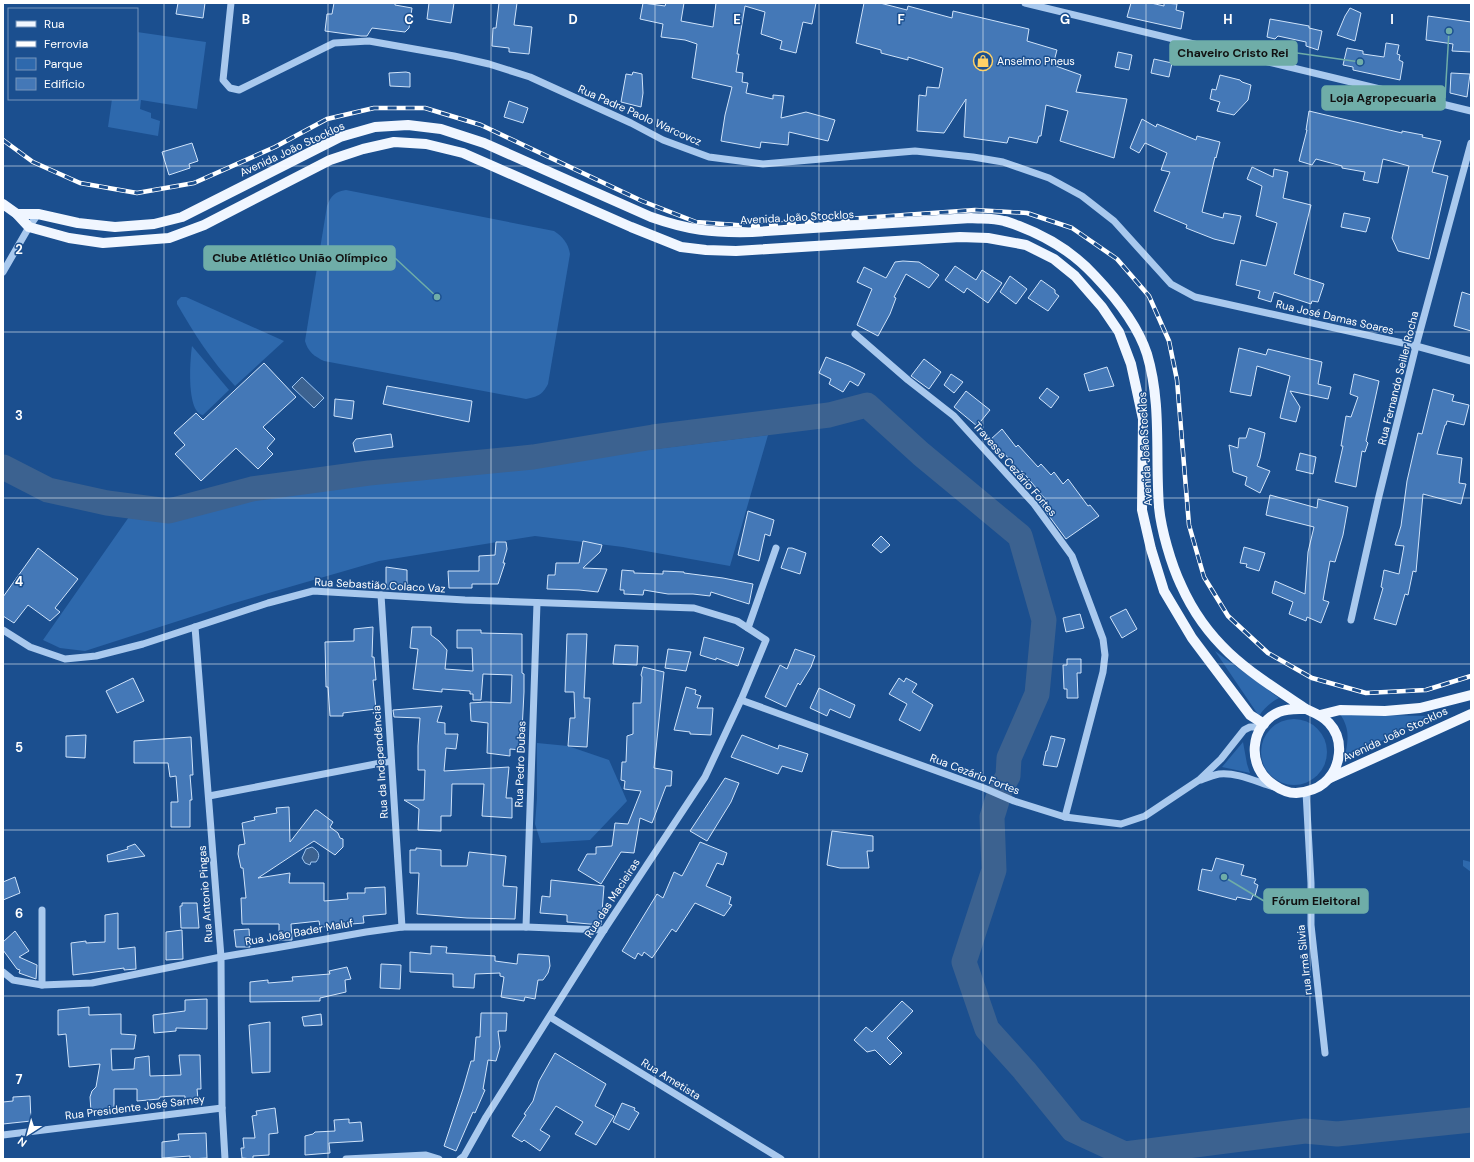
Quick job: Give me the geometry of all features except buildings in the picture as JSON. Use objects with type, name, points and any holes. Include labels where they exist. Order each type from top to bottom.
[{"type":"main road","name":"Avenida João Stocklos","points":[[17,214],[38,214],[78,223],[116,227],[154,224],[182,217],[340,137],[375,127],[408,126],[441,129],[484,143],[651,217],[699,231],[722,233],[752,232],[971,218],[1004,221],[1034,232],[1064,248],[1088,268],[1115,297],[1132,324],[1146,353],[1154,384],[1157,410],[1159,508],[1168,548],[1180,584],[1192,607],[1206,628],[1233,658],[1306,709],[1320,715],[1330,724],[1337,737],[1340,751],[1337,765],[1330,778]]},
{"type":"main road","name":"Avenida João Stocklos","points":[[3,204],[17,214],[29,226],[69,238],[103,243],[169,238],[204,225],[330,160],[363,149],[394,142],[426,144],[463,153],[631,227],[681,247],[736,251],[960,237],[988,238],[1026,245],[1054,259],[1075,276],[1102,307],[1119,332],[1131,364],[1144,419],[1142,510],[1151,549],[1164,591],[1188,633],[1208,661],[1250,715],[1263,726]]},
{"type":"main road","name":"Avenida João Stocklos","points":[[1320,715],[1340,710],[1385,711],[1420,708],[1471,695]]},
{"type":"main road","name":"Avenida João Stocklos","points":[[1306,709],[1293,708],[1279,712],[1268,719],[1255,743],[1254,757],[1259,770],[1267,781],[1282,790],[1291,793],[1306,792],[1319,787],[1330,778],[1471,714]]},
{"type":"street","name":"Rua Padre Paolo Warcovcz","points":[[230,3],[223,80],[230,88],[239,90],[334,43],[369,40],[489,64],[530,77],[630,123],[663,140],[709,157],[763,164],[915,151],[973,157],[1003,162],[1049,178],[1082,196],[1114,221],[1171,284],[1195,297]]},
{"type":"street","points":[[1025,3],[1471,111]]},
{"type":"street","name":"Rua Fernando Seiller Rocha","points":[[1351,620],[1378,500],[1416,346],[1471,143]]},
{"type":"street","points":[[3,272],[29,226],[38,214]]},
{"type":"street","name":"Rua José Damas Soares","points":[[1195,297],[1416,346],[1471,361]]},
{"type":"street","name":"Travessa Cezário Fortes","points":[[855,334],[908,380],[954,416],[1034,504],[1072,556],[1103,639],[1104,655],[1103,672],[1065,817]]},
{"type":"street","points":[[748,628],[776,548]]},
{"type":"street","name":"Rua Sebastião Colaco Vaz","points":[[3,630],[30,648],[65,659],[96,656],[143,644],[268,603],[313,591],[465,600],[694,608],[737,621],[766,640]]},
{"type":"street","name":"Rua da Independência","points":[[380,595],[402,927]]},
{"type":"street","name":"Rua Pedro Dubas","points":[[526,927],[537,603]]},
{"type":"street","name":"Rua Antonio Pingas","points":[[195,627],[221,956],[222,1108],[225,1159]]},
{"type":"street","name":"Rua das Macieiras","points":[[460,1159],[464,1156],[486,1117],[604,930],[705,777],[741,700],[766,640]]},
{"type":"street","name":"Rua Cezário Fortes","points":[[741,700],[984,788],[1014,801],[1065,817],[1121,824],[1145,816],[1198,780],[1221,759],[1244,730],[1250,727],[1263,726]]},
{"type":"street","points":[[209,796],[391,761]]},
{"type":"street","name":"Rua Cezário Fortes","points":[[1198,780],[1219,774],[1230,774],[1282,790]]},
{"type":"street","name":"rua Irmã Silvia","points":[[1306,792],[1311,883],[1311,925],[1325,1053]]},
{"type":"street","points":[[42,910],[42,985]]},
{"type":"street","name":"Rua João Bader Maluf","points":[[3,972],[13,980],[42,985],[92,983],[221,956],[402,927],[526,927],[604,930]]},
{"type":"street","name":"Rua Ametista","points":[[550,1017],[781,1159]]},
{"type":"street","name":"Rua Presidente José Sarney","points":[[3,1134],[222,1108]]},
{"type":"street","points":[[346,1159],[426,1155],[439,1159]]},
{"type":"green space","points":[[138,32],[206,42],[197,109],[141,100],[140,109],[151,113],[151,118],[160,121],[158,136],[108,127],[112,100],[138,100]]},
{"type":"green space","points":[[346,190],[554,231],[562,238],[568,247],[570,254],[548,384],[542,393],[526,399],[324,361],[312,353],[305,341],[327,206],[330,199],[334,195]]},
{"type":"green space","points":[[181,297],[186,297],[284,341],[235,386],[210,356],[190,326],[177,304],[177,301]]},
{"type":"green space","points":[[192,346],[229,390],[203,415],[198,412],[194,405],[190,385]]},
{"type":"green space","points":[[768,435],[730,566],[623,547],[535,536],[379,561],[231,604],[85,651],[60,648],[43,640],[131,514]]},
{"type":"green space","points":[[1215,651],[1279,698],[1263,710],[1259,716]]},
{"type":"green space","points":[[1340,714],[1428,716],[1344,761],[1348,736],[1346,725]]},
{"type":"green space","points":[[1294,719],[1307,722],[1317,729],[1324,739],[1327,752],[1324,765],[1317,775],[1307,782],[1294,785],[1281,782],[1271,775],[1264,765],[1261,752],[1264,739],[1271,729],[1281,722]]},
{"type":"green space","points":[[1243,742],[1250,773],[1222,767]]},
{"type":"green space","points":[[537,743],[568,746],[609,760],[627,801],[590,840],[541,843],[535,824],[537,798]]},
{"type":"green space","points":[[1463,860],[1471,862],[1471,872],[1463,866]]},
{"type":"shaded area","points":[[302,377],[324,398],[314,408],[292,387]]},
{"type":"shaded area","points":[[312,847],[318,852],[319,856],[316,862],[311,862],[310,865],[305,863],[302,858],[306,849]]},
{"type":"waterway","points":[[3,467],[48,490],[107,503],[169,511],[252,489],[369,473],[533,457],[653,437],[829,415],[867,405],[921,454],[1020,536],[1044,620],[1037,694],[1009,758],[1008,776],[1001,788],[992,817],[994,870],[964,962],[987,1029],[1024,1070],[1073,1130],[1125,1154],[1305,1131],[1337,1134],[1471,1120]]},
{"type":"railway","points":[[3,140],[33,162],[80,183],[137,193],[194,183],[275,147],[327,119],[374,108],[425,108],[481,125],[642,201],[696,222],[749,226],[975,210],[1027,213],[1072,228],[1117,259],[1149,296],[1169,341],[1177,380],[1189,525],[1204,577],[1228,616],[1268,653],[1312,678],[1366,693],[1426,690],[1471,676]]},
{"type":"place","name":"Loja Agropecuaria","points":[[1449,31]]},
{"type":"place","name":"Anselmo Pneus","points":[[983,61]]},
{"type":"place","name":"Chaveiro Cristo Rei","points":[[1360,62]]},
{"type":"place","name":"Clube Atlético União Olímpico","points":[[437,297]]},
{"type":"place","name":"Fórum Eleitoral","points":[[1224,877]]}]
